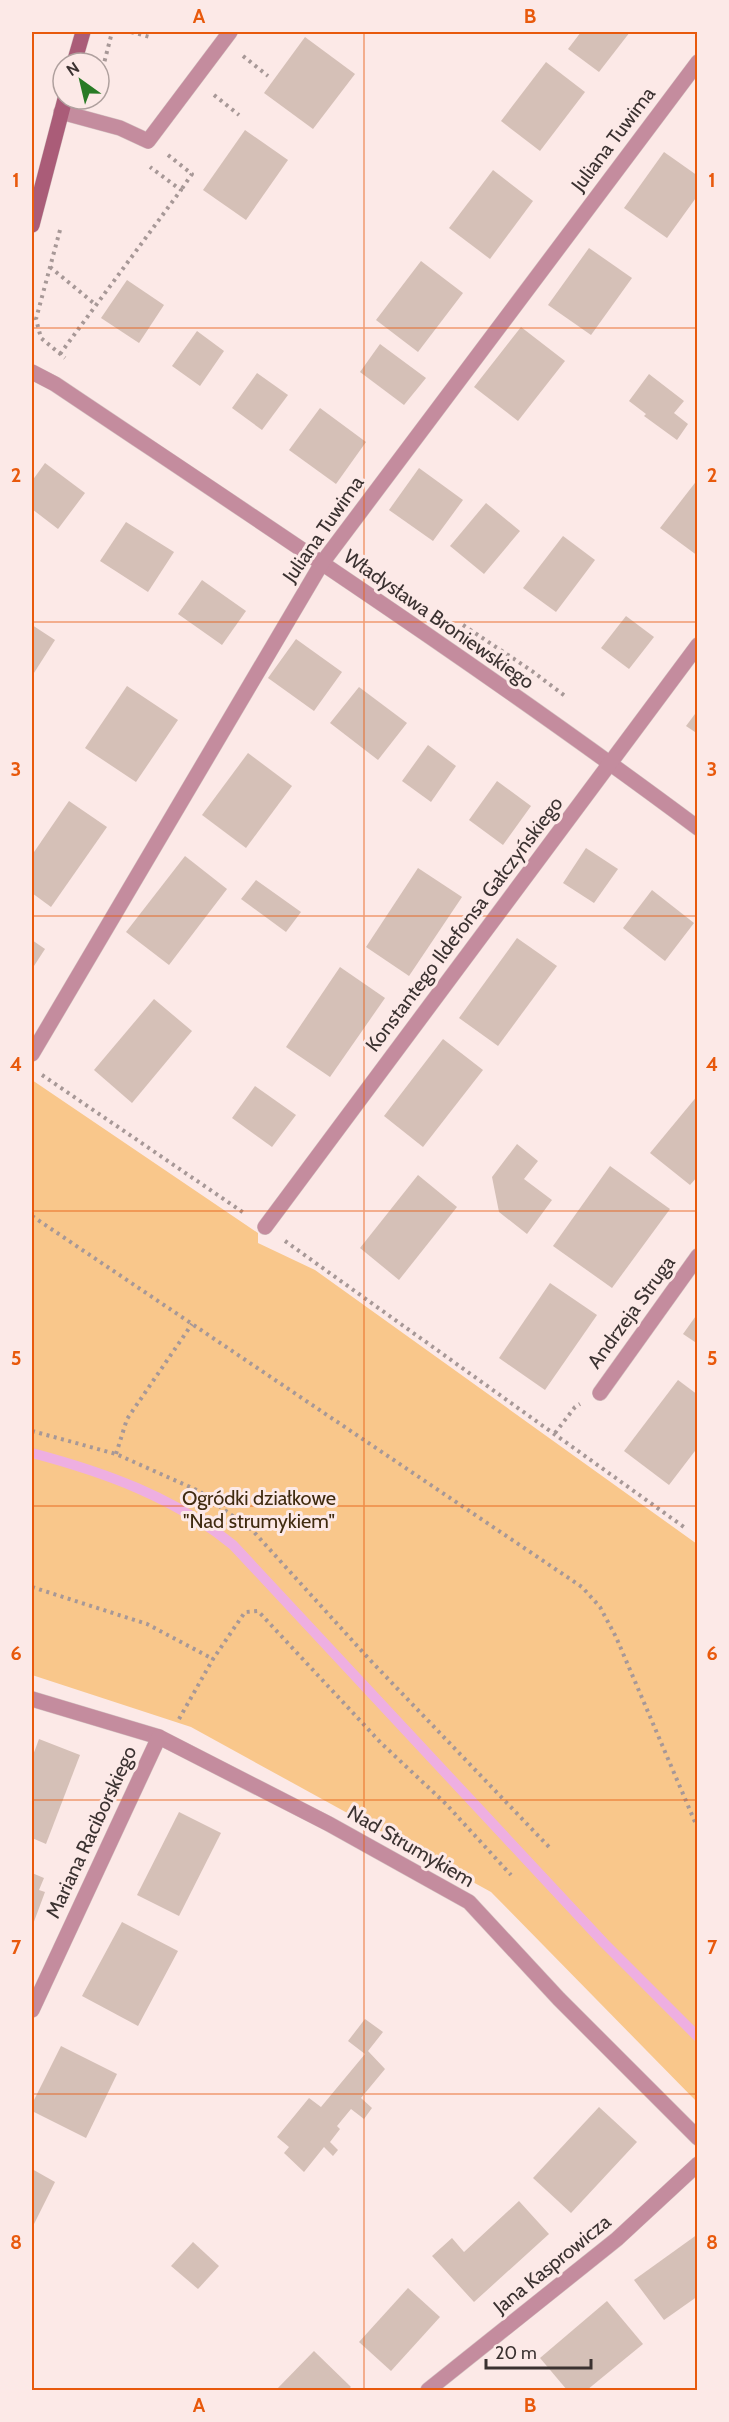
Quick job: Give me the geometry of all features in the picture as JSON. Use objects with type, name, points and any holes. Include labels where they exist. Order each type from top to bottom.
[{"type":"street","points":[[77,51],[83,32]]},
{"type":"street","points":[[78,111],[148,141],[230,32]]},
{"type":"street","name":"Juliana Tuwima","points":[[32,1054],[322,563],[698,62]]},
{"type":"street","points":[[32,225],[61,111]]},
{"type":"street","name":"Władysława Broniewskiego","points":[[32,372],[55,384],[322,563],[610,763],[698,828]]},
{"type":"street","name":"Konstantego Ildefonsa Gałczyńskiego","points":[[265,1227],[698,645]]},
{"type":"street","name":"Andrzeja Struga","points":[[600,1393],[698,1256]]},
{"type":"street","name":"Nad Strumykiem","points":[[32,1699],[163,1739],[329,1824],[469,1902],[559,1999],[698,2138]]},
{"type":"street","name":"Mariana Raciborskiego","points":[[32,2010],[163,1739]]},
{"type":"street","name":"Jana Kasprowicza","points":[[428,2391],[617,2239],[698,2164]]},
{"type":"path","points":[[107,51],[112,32]]},
{"type":"path","points":[[131,32],[150,37]]},
{"type":"path","points":[[237,52],[268,76]]},
{"type":"path","points":[[146,164],[181,190]]},
{"type":"path","points":[[60,354],[192,174]]},
{"type":"path","points":[[55,384],[70,363],[41,338],[36,319],[62,223]]},
{"type":"path","points":[[50,267],[96,305]]},
{"type":"path","points":[[41,1075],[265,1227],[684,1527]]},
{"type":"path","points":[[32,1216],[582,1587],[600,1607],[616,1637],[698,1829]]},
{"type":"path","points":[[116,1454],[128,1419],[192,1324]]},
{"type":"path","points":[[555,1433],[575,1407],[600,1393]]},
{"type":"path","points":[[32,1431],[116,1454],[199,1491],[253,1531],[370,1660],[550,1848]]},
{"type":"path","points":[[32,1587],[147,1624],[213,1659]]},
{"type":"path","points":[[163,1739],[245,1612],[258,1611],[381,1743],[446,1804],[510,1875]]},
{"type":"green space","name":"Ogródki działkowe \"Nad strumykiem\"","points":[[32,1080],[258,1233],[258,1243],[315,1270],[697,1544],[697,2102],[491,1892],[191,1727],[32,1675]]},
{"type":"building","points":[[581,32],[630,32],[599,72],[568,49]]},
{"type":"building","points":[[305,37],[355,74],[313,129],[264,93]]},
{"type":"building","points":[[546,62],[585,92],[540,151],[501,121]]},
{"type":"building","points":[[245,130],[288,160],[246,220],[203,190]]},
{"type":"building","points":[[664,152],[698,176],[698,195],[667,238],[624,208]]},
{"type":"building","points":[[493,170],[533,201],[490,259],[449,228]]},
{"type":"building","points":[[589,248],[632,278],[591,335],[548,305]]},
{"type":"building","points":[[421,261],[463,293],[418,352],[376,320]]},
{"type":"building","points":[[127,280],[164,305],[139,343],[101,318]]},
{"type":"building","points":[[521,327],[565,361],[518,421],[474,387]]},
{"type":"building","points":[[197,331],[224,351],[200,386],[172,366]]},
{"type":"building","points":[[380,344],[426,378],[404,405],[360,372]]},
{"type":"building","points":[[257,373],[288,395],[262,430],[232,408]]},
{"type":"building","points":[[649,374],[684,401],[674,413],[688,424],[677,440],[644,416],[646,414],[629,401]]},
{"type":"building","points":[[320,408],[366,442],[336,484],[289,450]]},
{"type":"building","points":[[45,463],[85,493],[58,529],[32,509],[32,481]]},
{"type":"building","points":[[419,468],[463,500],[433,541],[389,510]]},
{"type":"building","points":[[698,479],[698,556],[660,528]]},
{"type":"building","points":[[486,503],[520,531],[484,574],[450,546]]},
{"type":"building","points":[[126,522],[174,552],[148,592],[100,561]]},
{"type":"building","points":[[563,536],[595,560],[556,612],[523,588]]},
{"type":"building","points":[[202,580],[246,611],[222,645],[178,614]]},
{"type":"building","points":[[626,616],[654,637],[629,669],[601,648]]},
{"type":"building","points":[[32,625],[55,640],[32,676]]},
{"type":"building","points":[[296,639],[342,672],[314,711],[268,678]]},
{"type":"building","points":[[127,686],[178,720],[136,782],[85,748]]},
{"type":"building","points":[[359,687],[407,723],[378,760],[330,723]]},
{"type":"building","points":[[698,710],[698,734],[686,726]]},
{"type":"building","points":[[428,745],[456,766],[431,802],[402,781]]},
{"type":"building","points":[[248,753],[292,786],[246,848],[202,815]]},
{"type":"building","points":[[497,781],[531,806],[503,845],[469,820]]},
{"type":"building","points":[[69,801],[107,827],[51,907],[32,893],[32,855]]},
{"type":"building","points":[[586,848],[618,869],[594,903],[563,883]]},
{"type":"building","points":[[185,856],[227,889],[169,965],[126,932]]},
{"type":"building","points":[[418,868],[462,897],[409,976],[366,947]]},
{"type":"building","points":[[256,880],[301,912],[286,932],[241,899]]},
{"type":"building","points":[[652,890],[694,923],[665,961],[623,928]]},
{"type":"building","points":[[517,938],[557,966],[498,1046],[459,1018]]},
{"type":"building","points":[[32,940],[45,949],[32,969]]},
{"type":"building","points":[[340,967],[385,998],[330,1077],[286,1047]]},
{"type":"building","points":[[154,999],[192,1031],[132,1103],[94,1070]]},
{"type":"building","points":[[443,1039],[483,1070],[423,1147],[384,1116]]},
{"type":"building","points":[[255,1086],[296,1115],[272,1147],[232,1118]]},
{"type":"building","points":[[698,1095],[698,1176],[690,1185],[650,1153]]},
{"type":"building","points":[[517,1144],[538,1161],[524,1179],[552,1200],[527,1234],[499,1212],[492,1177]]},
{"type":"building","points":[[610,1166],[670,1209],[612,1288],[553,1246]]},
{"type":"building","points":[[418,1175],[457,1207],[399,1280],[360,1248]]},
{"type":"building","points":[[550,1283],[597,1315],[545,1390],[499,1358]]},
{"type":"building","points":[[698,1313],[698,1344],[683,1334]]},
{"type":"building","points":[[678,1380],[698,1395],[698,1447],[669,1485],[624,1451]]},
{"type":"building","points":[[39,1739],[80,1755],[46,1844],[32,1838],[32,1758]]},
{"type":"building","points":[[179,1812],[221,1833],[179,1916],[137,1895]]},
{"type":"building","points":[[32,1873],[44,1878],[39,1890],[45,1892],[32,1927]]},
{"type":"building","points":[[122,1922],[178,1951],[138,2026],[82,1996]]},
{"type":"building","points":[[365,2019],[383,2032],[368,2051],[385,2069],[361,2098],[372,2108],[364,2119],[351,2109],[337,2126],[340,2129],[330,2142],[338,2150],[333,2156],[324,2147],[304,2172],[284,2153],[289,2147],[277,2137],[309,2098],[321,2107],[365,2054],[348,2041]]},
{"type":"building","points":[[61,2046],[117,2074],[86,2138],[32,2111],[32,2104]]},
{"type":"building","points":[[599,2107],[637,2142],[571,2213],[533,2178]]},
{"type":"building","points":[[32,2169],[55,2182],[32,2228]]},
{"type":"building","points":[[519,2201],[549,2234],[474,2302],[432,2256],[452,2238],[464,2252]]},
{"type":"building","points":[[698,2234],[698,2296],[664,2320],[634,2280]]},
{"type":"building","points":[[193,2242],[219,2266],[198,2289],[171,2266]]},
{"type":"building","points":[[408,2288],[440,2317],[391,2371],[359,2342]]},
{"type":"building","points":[[607,2301],[643,2344],[587,2390],[567,2390],[540,2358]]},
{"type":"building","points":[[314,2351],[351,2387],[348,2390],[276,2390]]},
{"type":"waterway","points":[[32,1453],[137,1488],[187,1513],[233,1545],[604,1943],[698,2037]]}]
